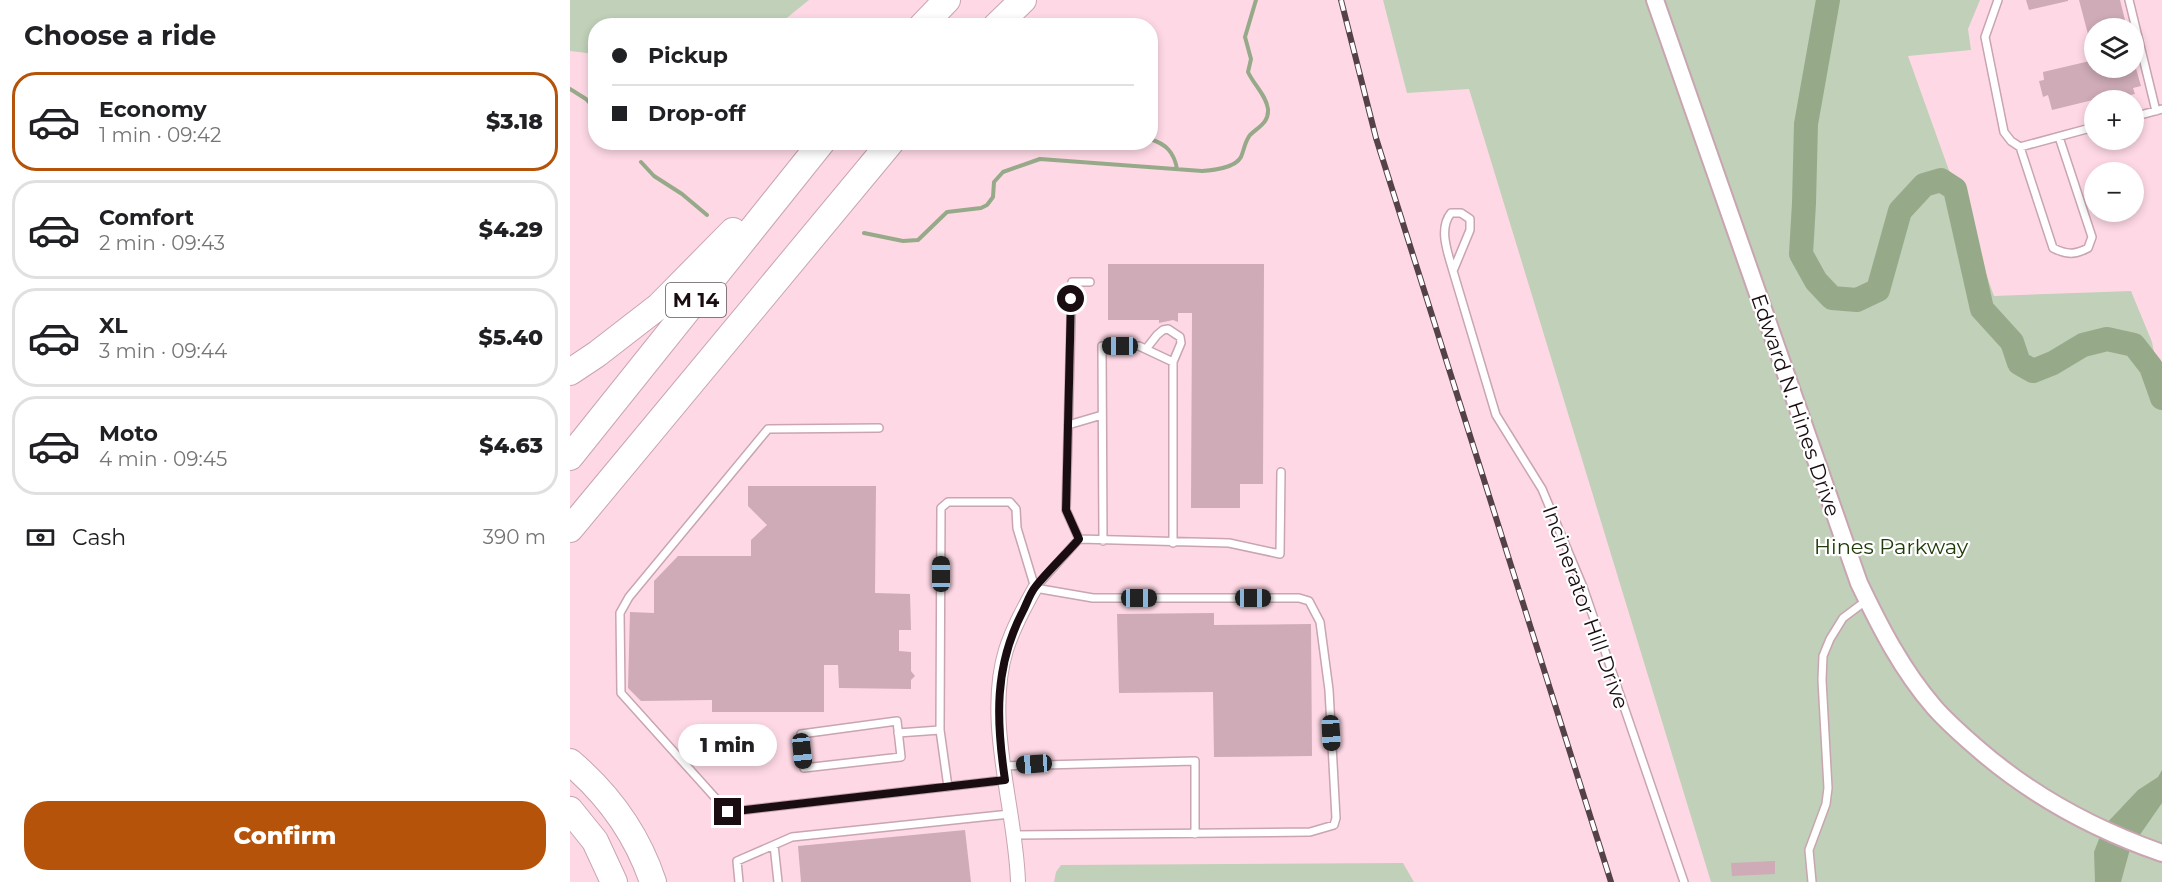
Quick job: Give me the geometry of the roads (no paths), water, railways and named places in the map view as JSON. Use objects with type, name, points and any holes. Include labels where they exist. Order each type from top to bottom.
[{"type":"highway","points":[[930,18],[947,0]]},
{"type":"highway","points":[[1004,18],[1023,0]]},
{"type":"highway","points":[[570,372],[659,306],[813,150]]},
{"type":"highway","name":"M 14","points":[[570,457],[815,150]]},
{"type":"highway","name":"M 14","points":[[570,529],[884,150]]},
{"type":"highway","points":[[570,762],[601,792],[634,835],[652,882]]},
{"type":"highway","points":[[570,810],[595,841],[614,882]]},
{"type":"street","name":"Edward N. Hines Drive","points":[[1656,0],[1804,431],[1867,600],[1888,641],[1904,667],[1941,715],[2001,769],[2026,788],[2073,816],[2162,853]]},
{"type":"street","points":[[1018,882],[1014,835],[1003,766],[999,699],[1006,651],[1015,626],[1035,588]]},
{"type":"lane","points":[[1998,0],[1985,38],[2004,132],[2020,147],[2053,248],[2065,254],[2077,254],[2088,248],[2092,237],[2059,137]]},
{"type":"lane","points":[[2129,0],[2159,110],[2144,114]]},
{"type":"lane","points":[[2020,147],[2084,130]]},
{"type":"lane","name":"Incinerator Hill Drive","points":[[1453,270],[1470,230],[1470,219],[1461,213],[1451,213],[1446,220],[1445,241],[1453,270],[1496,415],[1542,489],[1583,587],[1684,882]]},
{"type":"lane","points":[[1079,539],[1066,510],[1072,282],[1090,282]]},
{"type":"lane","points":[[1146,349],[1163,330],[1168,329],[1180,337],[1181,343],[1173,362],[1173,543]]},
{"type":"lane","points":[[1103,541],[1102,346],[1139,346],[1173,362]]},
{"type":"lane","points":[[1068,425],[1102,415]]},
{"type":"lane","points":[[879,428],[768,429],[629,597],[620,613],[621,693],[728,812],[1005,780]]},
{"type":"lane","points":[[1079,539],[1229,543],[1280,554],[1281,472]]},
{"type":"lane","points":[[948,787],[940,730],[941,508],[948,502],[1010,502],[1016,509],[1017,528],[1035,588]]},
{"type":"lane","points":[[1035,588],[1079,539]]},
{"type":"lane","points":[[1014,835],[1310,832],[1334,825],[1336,818],[1329,690],[1320,622],[1310,601],[1299,598],[1093,597],[1035,588]]},
{"type":"lane","points":[[1812,882],[1809,850],[1826,804],[1828,788],[1822,680],[1823,656],[1843,618],[1867,600]]},
{"type":"lane","points":[[897,721],[898,733],[901,757],[804,768],[801,734],[897,721]]},
{"type":"lane","points":[[898,733],[940,730]]},
{"type":"lane","points":[[1003,766],[1195,761],[1195,834]]},
{"type":"lane","points":[[739,882],[737,861],[792,837],[1010,814]]},
{"type":"lane","points":[[774,845],[778,882]]},
{"type":"waterway","points":[[864,233],[903,241],[918,240],[947,212],[981,208],[987,205],[993,197],[994,182],[1003,172],[1040,159],[1202,171],[1234,164],[1241,157],[1248,137],[1265,121],[1268,114],[1265,99],[1248,72],[1251,59],[1245,37],[1256,0]]},
{"type":"waterway","points":[[1828,0],[1806,124],[1801,254],[1816,281],[1832,298],[1857,300],[1878,290],[1900,211],[1924,185],[1941,180],[1955,189],[1982,309],[2012,342],[2019,363],[2033,371],[2053,363],[2083,345],[2107,339],[2134,345],[2151,367],[2162,398]]},
{"type":"waterway","points":[[570,89],[588,101]]},
{"type":"waterway","points":[[1158,142],[1174,158],[1177,169]]},
{"type":"waterway","points":[[641,162],[654,176],[682,194],[707,215]]},
{"type":"railway","points":[[1341,0],[1376,138],[1611,882]]},
{"type":"park label","name":"Hines Parkway","points":[[1891,546]]}]
